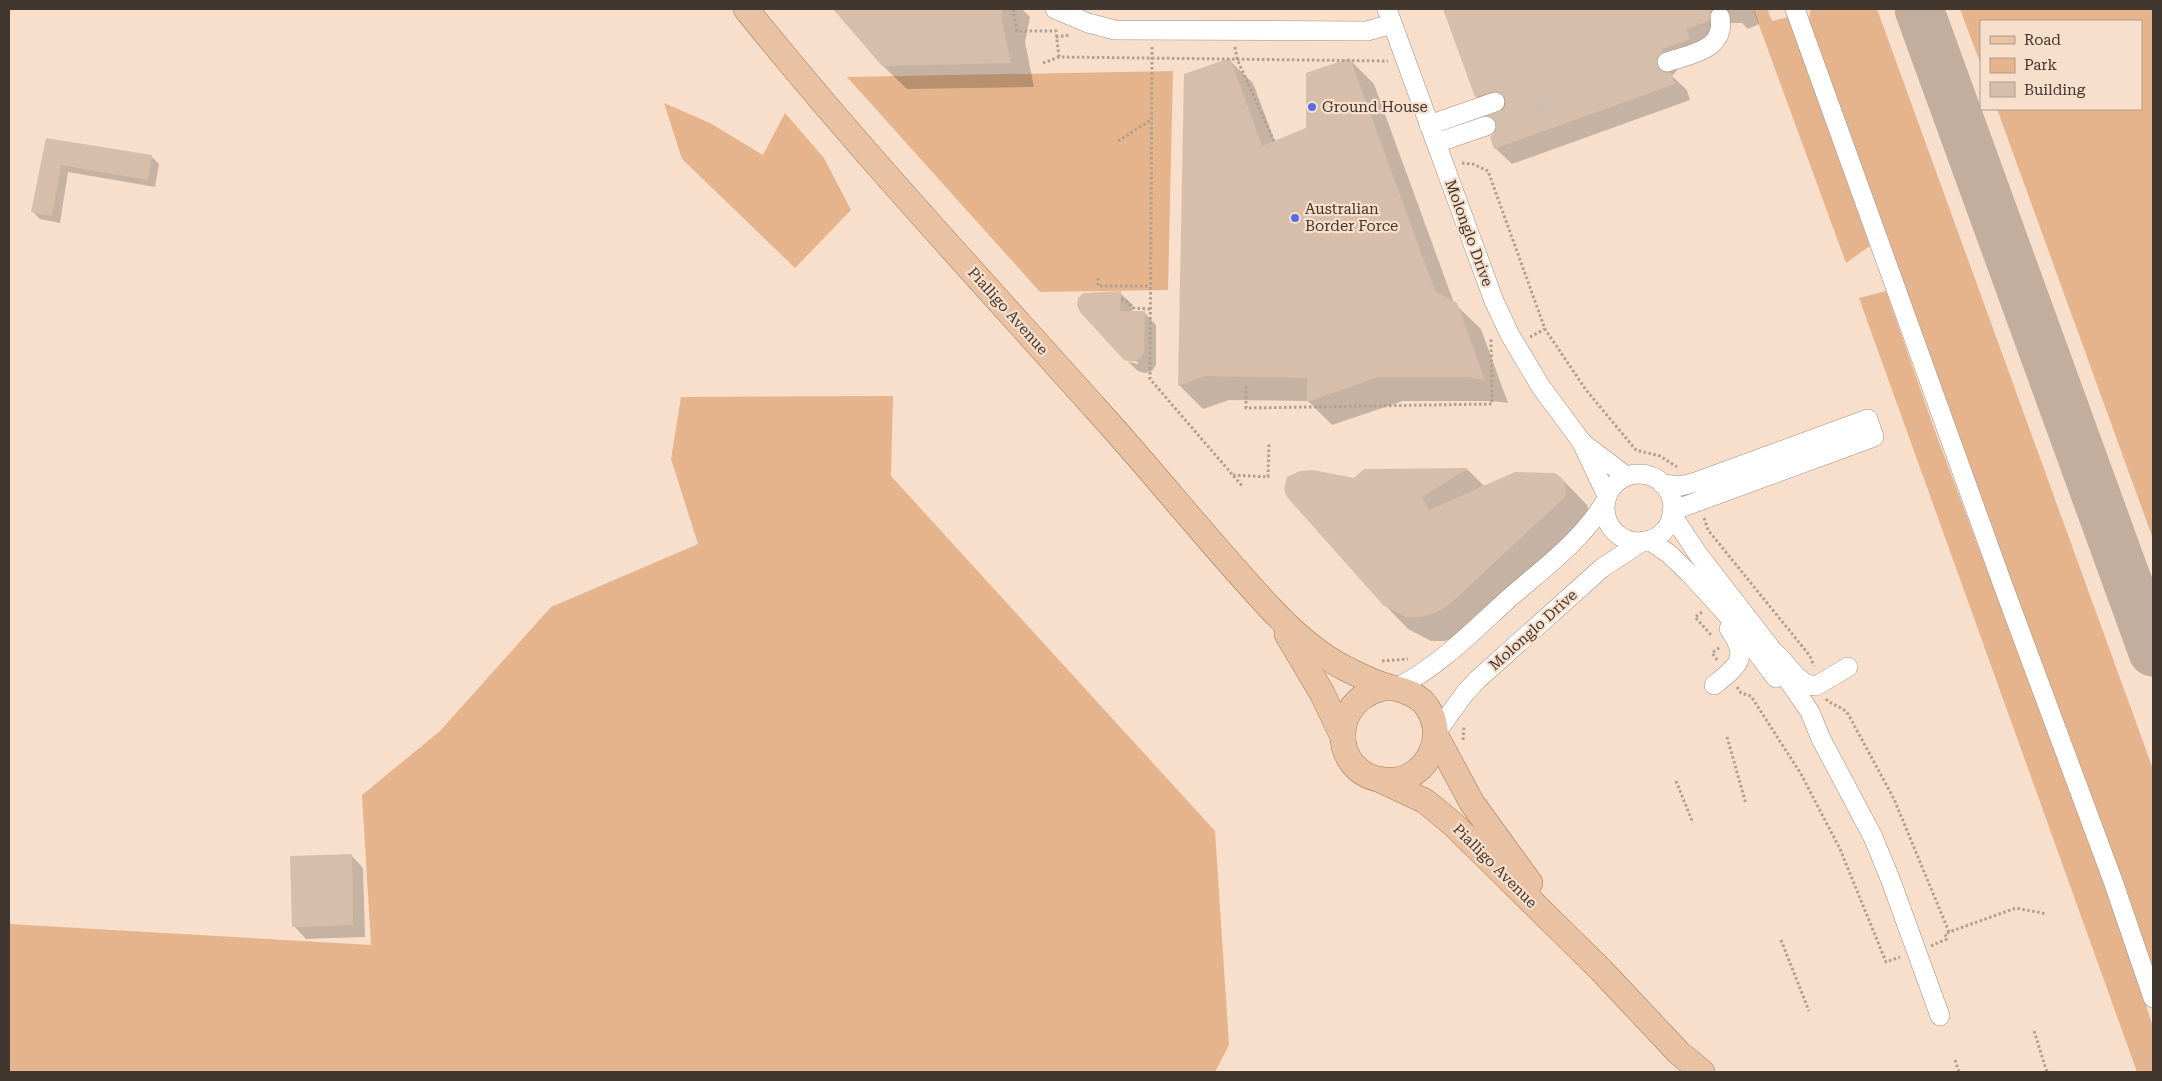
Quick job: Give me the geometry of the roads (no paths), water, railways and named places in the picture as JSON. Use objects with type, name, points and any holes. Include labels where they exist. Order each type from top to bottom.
[{"type":"main road","name":"Pialligo Avenue","points":[[746,9],[792,66],[885,173],[1128,445],[1273,612],[1327,658],[1342,667],[1393,688]]},
{"type":"main road","name":"Pialligo Avenue","points":[[1273,612],[1322,693],[1343,737]]},
{"type":"main road","points":[[1393,688],[1413,694],[1427,707],[1435,724],[1436,734],[1428,759],[1417,772],[1393,780],[1377,779],[1368,775],[1353,763],[1348,755],[1343,737],[1346,718],[1356,702],[1371,691],[1393,688]]},
{"type":"main road","name":"Pialligo Avenue","points":[[1436,734],[1464,791],[1482,818],[1525,876],[1601,970]]},
{"type":"main road","name":"Pialligo Avenue","points":[[1377,779],[1416,796],[1442,814],[1601,970],[1679,1053],[1702,1072]]},
{"type":"street","points":[[1055,9],[1105,29],[1152,30],[1367,31],[1389,16]]},
{"type":"street","points":[[1796,9],[2004,588],[2113,881],[2153,998]]},
{"type":"street","name":"Molonglo Drive","points":[[1389,16],[1494,301],[1510,335],[1545,393],[1581,442],[1606,499]]},
{"type":"street","points":[[1667,62],[1713,44],[1721,31],[1720,17]]},
{"type":"street","points":[[1429,125],[1495,102]]},
{"type":"street","points":[[1436,143],[1486,126]]},
{"type":"street","points":[[1646,541],[1662,533],[1672,510],[1753,471],[1763,469],[1782,470],[1871,428],[1757,460],[1687,485],[1662,484]]},
{"type":"street","name":"Molonglo Drive","points":[[1581,442],[1626,476]]},
{"type":"street","points":[[1393,688],[1431,668],[1574,542],[1595,518],[1612,488],[1626,476],[1646,475],[1662,484],[1667,490],[1672,510],[1698,554],[1729,616],[1821,739]]},
{"type":"street","points":[[1606,499],[1605,512],[1608,523],[1614,531],[1628,540],[1646,541],[1670,554],[1721,597],[1784,660],[1799,680],[1811,686],[1851,672],[1820,697],[1804,695],[1794,688]]},
{"type":"street","name":"Molonglo Drive","points":[[1436,734],[1465,692],[1477,680],[1602,568],[1646,541]]},
{"type":"street","points":[[1721,597],[1740,647],[1739,664],[1724,683],[1747,669],[1751,662],[1752,651],[1747,638]]},
{"type":"street","points":[[1773,651],[1778,665],[1810,712],[1821,739],[1873,837],[1940,1016]]},
{"type":"tunnel","points":[[1486,126],[1667,62]]},
{"type":"place","name":"Ground House","points":[[1312,107]]},
{"type":"place","name":"Australian Border Force","points":[[1295,218]]}]
